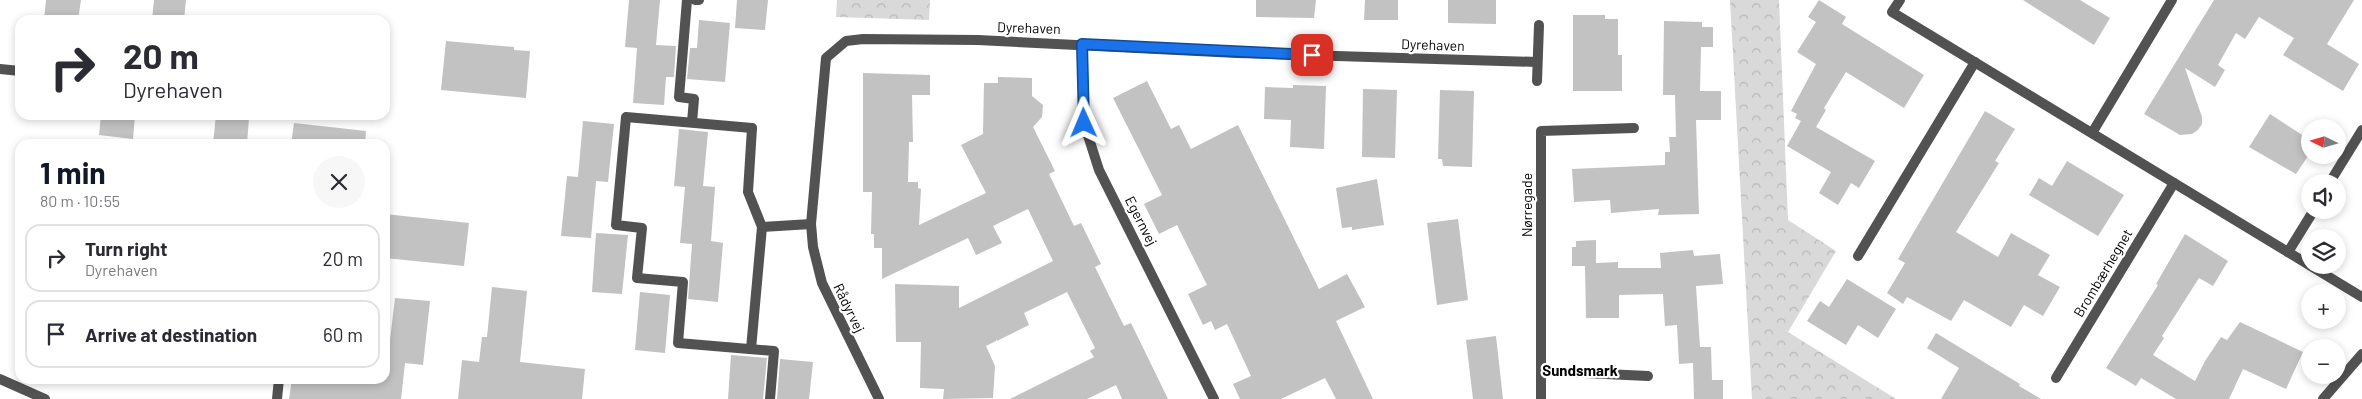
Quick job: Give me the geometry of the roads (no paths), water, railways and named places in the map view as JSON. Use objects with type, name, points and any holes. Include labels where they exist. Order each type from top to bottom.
[{"type":"street","points":[[687,0],[679,97],[694,99],[692,122]]},
{"type":"street","points":[[1900,0],[1892,12],[2362,297]]},
{"type":"street","points":[[2092,133],[2172,0]]},
{"type":"street","points":[[1537,81],[1539,24]]},
{"type":"street","name":"Dyrehaven","points":[[826,58],[846,41],[863,39],[1082,44],[1237,53],[1537,62]]},
{"type":"street","name":"Egernvej","points":[[1082,44],[1084,123],[1100,170],[1214,399]]},
{"type":"street","name":"Rådyrvej","points":[[826,58],[811,224],[813,247],[822,283],[879,399]]},
{"type":"street","points":[[1858,256],[1975,62]]},
{"type":"street","points":[[0,69],[15,70]]},
{"type":"street","points":[[751,349],[762,227],[748,192],[752,128],[626,117],[616,225],[642,228],[637,278],[683,282],[678,343],[774,351],[770,399]]},
{"type":"street","name":"Nørregade","points":[[1541,399],[1541,131],[1634,128]]},
{"type":"street","points":[[2335,174],[2362,130]]},
{"type":"street","name":"Brombærhegnet","points":[[2056,378],[2174,183]]},
{"type":"street","points":[[2288,252],[2308,219]]},
{"type":"street","points":[[762,227],[811,224]]},
{"type":"street","points":[[2323,399],[2362,354]]},
{"type":"street","points":[[1541,371],[1648,376]]},
{"type":"street","points":[[0,379],[15,382]]},
{"type":"street","points":[[21,384],[45,399]]},
{"type":"street","points":[[277,399],[278,384]]},
{"type":"district","name":"Sundsmark","points":[[1580,371]]}]
